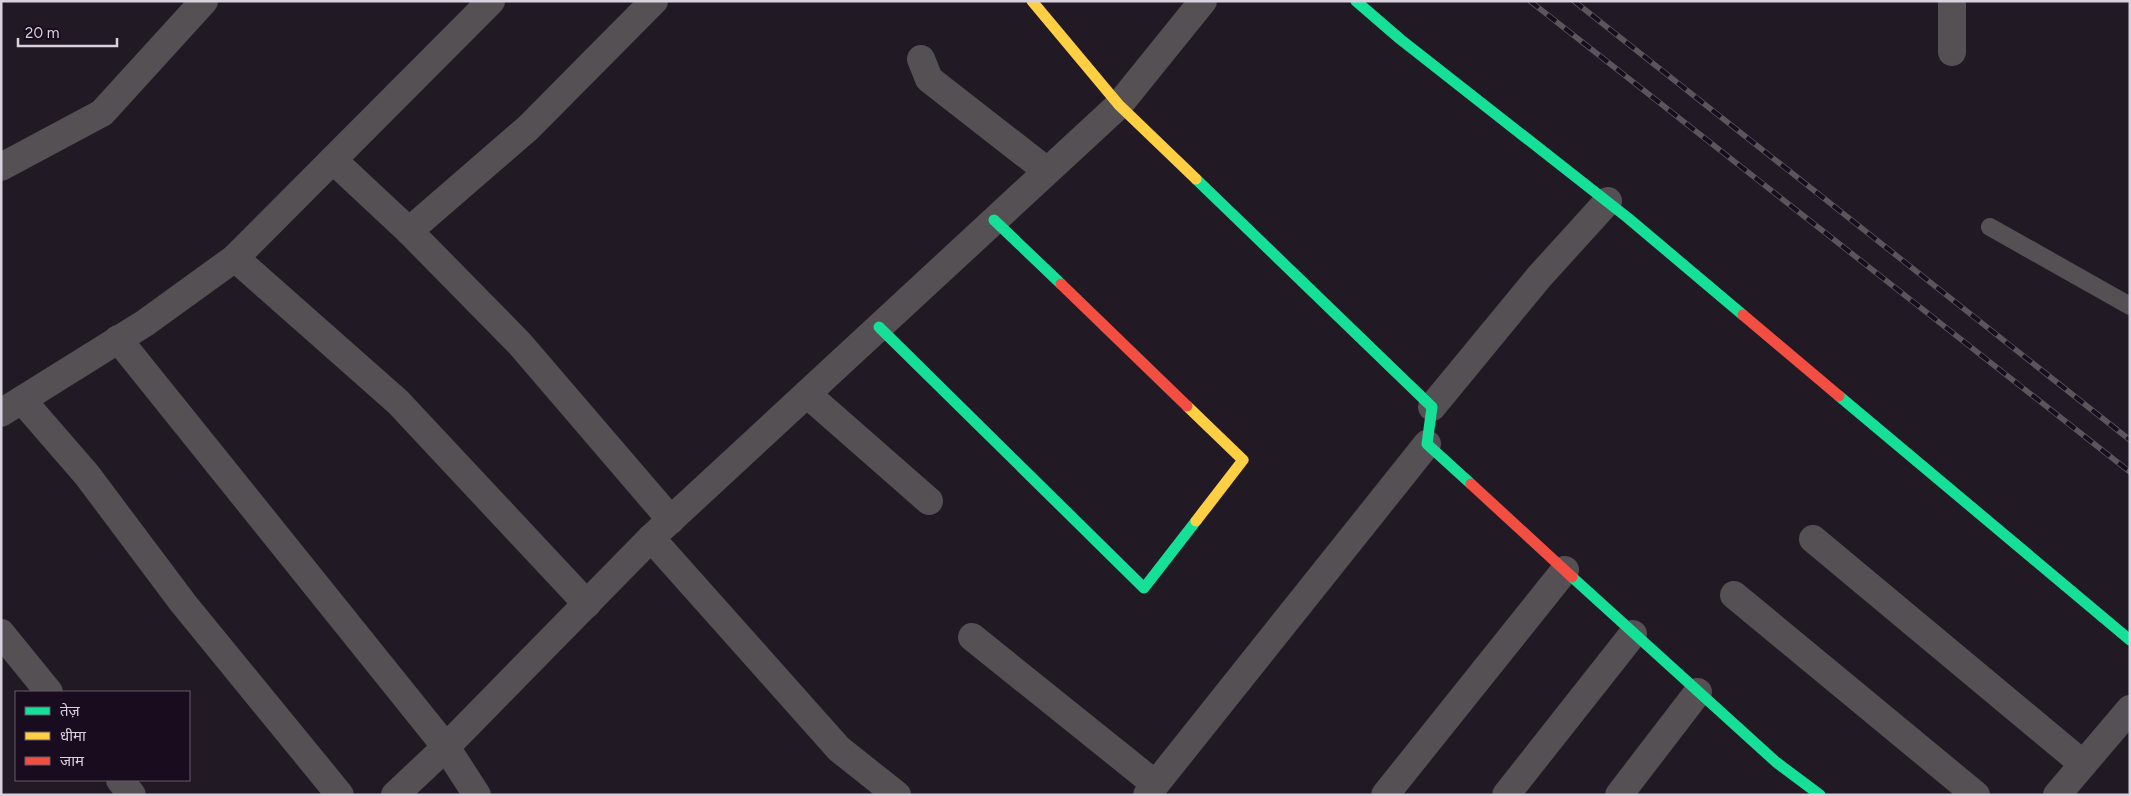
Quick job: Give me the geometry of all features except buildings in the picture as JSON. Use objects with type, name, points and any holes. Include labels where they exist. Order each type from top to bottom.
[{"type":"street","points":[[1,167],[102,113],[204,1]]},
{"type":"street","points":[[340,795],[189,611],[87,475],[11,407],[145,323],[235,258],[491,1]]},
{"type":"street","points":[[409,231],[528,128],[654,1]]},
{"type":"street","points":[[1032,1],[1119,105],[1432,407]]},
{"type":"street","points":[[395,795],[446,747],[651,538],[1119,105],[1203,1]]},
{"type":"street","points":[[1356,1],[1400,39],[1608,202],[2130,640]]},
{"type":"street","points":[[1952,1],[1952,52]]},
{"type":"street","points":[[921,59],[930,79],[1047,171]]},
{"type":"street","points":[[333,160],[409,231],[520,344],[671,520]]},
{"type":"street","points":[[972,637],[1151,790],[1427,444],[1432,407],[1539,277],[1608,202]]},
{"type":"street","points":[[879,328],[1144,588],[1243,460],[994,220]]},
{"type":"street","points":[[235,258],[398,402],[586,604]]},
{"type":"street","points":[[118,339],[446,747],[477,795]]},
{"type":"street","points":[[807,394],[929,502]]},
{"type":"street","points":[[1427,444],[1633,634],[1776,762],[1820,795]]},
{"type":"street","points":[[651,538],[838,749],[897,795]]},
{"type":"street","points":[[1813,538],[2083,764]]},
{"type":"street","points":[[1385,795],[1565,570]]},
{"type":"street","points":[[1734,595],[1976,795]]},
{"type":"street","points":[[1,633],[48,691]]},
{"type":"street","points":[[1506,795],[1633,634]]},
{"type":"street","points":[[1619,795],[1698,692]]},
{"type":"street","points":[[2057,795],[2130,710]]},
{"type":"street","points":[[121,781],[132,795]]},
{"type":"lane","points":[[1990,227],[2130,306]]},
{"type":"railway","points":[[1530,1],[2130,472]]},
{"type":"railway","points":[[1574,1],[2130,440]]},
{"type":"traffic: fast","points":[[1356,1],[1400,39],[1628,218],[1743,315]]},
{"type":"traffic: fast","points":[[1196,179],[1432,407],[1427,444],[1471,484]]},
{"type":"traffic: fast","points":[[994,220],[1061,284]]},
{"type":"traffic: fast","points":[[879,327],[1144,588],[1196,521]]},
{"type":"traffic: fast","points":[[1839,396],[2130,640]]},
{"type":"traffic: fast","points":[[1572,577],[1776,762],[1820,795]]},
{"type":"traffic: slow","points":[[1032,1],[1119,105],[1196,179]]},
{"type":"traffic: slow","points":[[1187,406],[1243,460],[1196,521]]},
{"type":"traffic: jam","points":[[1061,284],[1187,406]]},
{"type":"traffic: jam","points":[[1743,315],[1839,396]]},
{"type":"traffic: jam","points":[[1471,484],[1572,577]]}]
